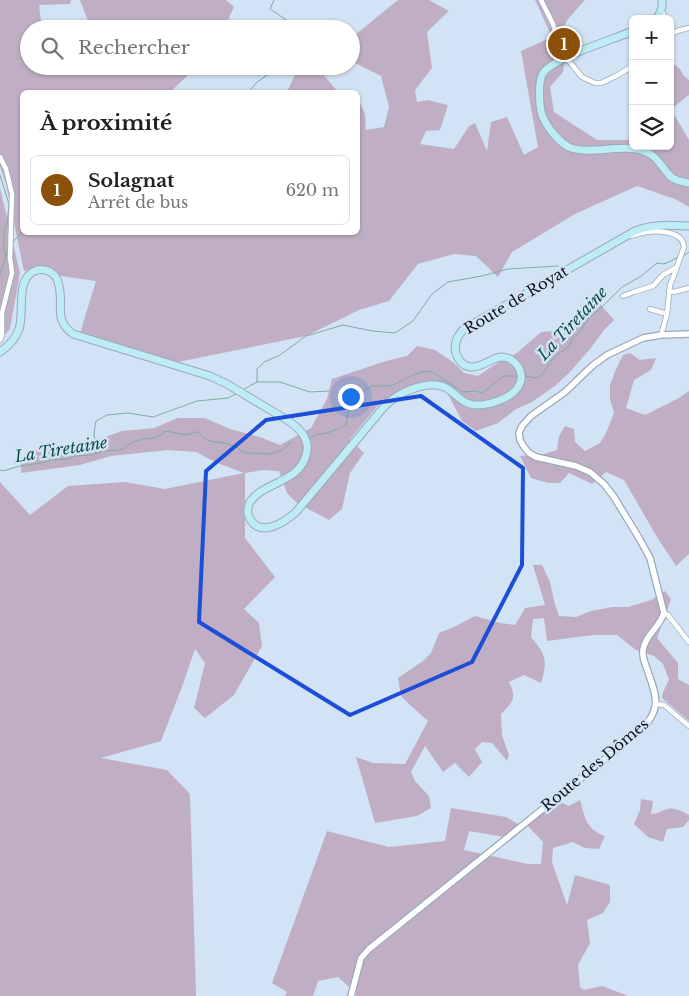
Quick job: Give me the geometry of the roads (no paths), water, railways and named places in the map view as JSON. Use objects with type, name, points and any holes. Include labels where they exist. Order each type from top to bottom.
[{"type":"main road","points":[[658,15],[662,0]]},
{"type":"main road","points":[[629,33],[565,58],[550,66],[540,79],[541,112],[544,120],[563,144],[579,150],[630,149],[644,151],[659,161],[671,177],[689,183]]},
{"type":"main road","name":"Route de Royat","points":[[0,352],[12,343],[20,327],[22,292],[28,276],[40,269],[46,270],[56,278],[59,284],[60,318],[67,330],[73,334],[210,376],[287,420],[301,432],[307,447],[303,462],[292,475],[256,496],[250,502],[247,513],[256,526],[262,528],[273,526],[282,523],[296,512],[388,403],[401,394],[427,385],[437,385],[447,388],[470,404],[483,406],[509,395],[518,388],[521,381],[521,372],[509,358],[500,357],[474,367],[468,367],[458,359],[455,347],[456,340],[470,324],[628,234],[651,226],[689,226]]},
{"type":"street","points":[[541,0],[553,24],[565,58],[582,77],[595,83],[601,83],[614,78],[629,69]]},
{"type":"street","points":[[661,10],[664,15]]},
{"type":"street","points":[[674,33],[689,28]]},
{"type":"street","points":[[0,157],[6,169],[12,194],[10,258],[12,272],[2,313],[2,335],[0,340]]},
{"type":"street","points":[[628,234],[630,236],[654,231],[664,232],[679,236],[684,243],[670,284],[667,314],[660,335]]},
{"type":"street","points":[[623,296],[653,286],[663,276],[677,267]]},
{"type":"street","points":[[669,292],[689,288]]},
{"type":"street","points":[[650,309],[667,314]]},
{"type":"street","points":[[689,334],[660,335],[643,338],[607,355],[592,366],[565,392],[531,416],[522,426],[519,433],[520,440],[528,453],[536,457],[576,466],[590,472],[614,496],[650,558],[664,613],[668,615],[689,642]]},
{"type":"street","name":"Route des Dômes","points":[[351,996],[361,958],[369,949],[641,730],[653,716],[656,708],[656,697],[644,660],[643,650],[646,640],[662,619],[664,613]]},
{"type":"street","points":[[656,704],[664,705],[689,726]]},
{"type":"waterway","points":[[274,0],[270,9],[286,20]]},
{"type":"waterway","points":[[251,90],[256,83],[267,75]]},
{"type":"waterway","points":[[0,175],[9,204],[7,225],[4,231],[6,257]]},
{"type":"waterway","points":[[13,242],[20,234]]},
{"type":"waterway","points":[[0,275],[8,249]]},
{"type":"waterway","name":"La Tiretaine","points":[[683,256],[689,252]]},
{"type":"waterway","name":"La Tiretaine","points":[[524,376],[537,378],[541,376],[553,358],[569,346],[588,319],[622,287],[640,277],[657,263],[663,264],[678,257]]},
{"type":"waterway","points":[[244,389],[257,382],[257,369],[264,362],[280,355],[306,336],[343,325],[372,331],[395,333],[413,321],[432,294],[448,282],[508,269],[558,266]]},
{"type":"waterway","name":"La Tiretaine","points":[[309,438],[317,434],[328,433],[346,425],[348,412],[357,394],[372,386],[391,386],[415,374],[427,371],[434,373],[463,392],[475,391],[482,393],[504,376],[517,376]]},
{"type":"waterway","points":[[257,382],[280,382],[310,392],[329,391]]},
{"type":"waterway","points":[[96,454],[94,433],[96,421],[107,415],[128,413],[153,417],[197,401],[228,398],[236,394]]},
{"type":"waterway","name":"La Tiretaine","points":[[0,470],[3,471],[52,460],[68,459],[74,456],[93,455],[102,451],[121,450],[133,442],[145,438],[151,439],[163,434],[165,431],[187,435],[198,432],[207,440],[225,443],[247,453],[271,454],[282,450],[291,442]]},
{"type":"place","name":"Solagnat","points":[[564,44]]}]
